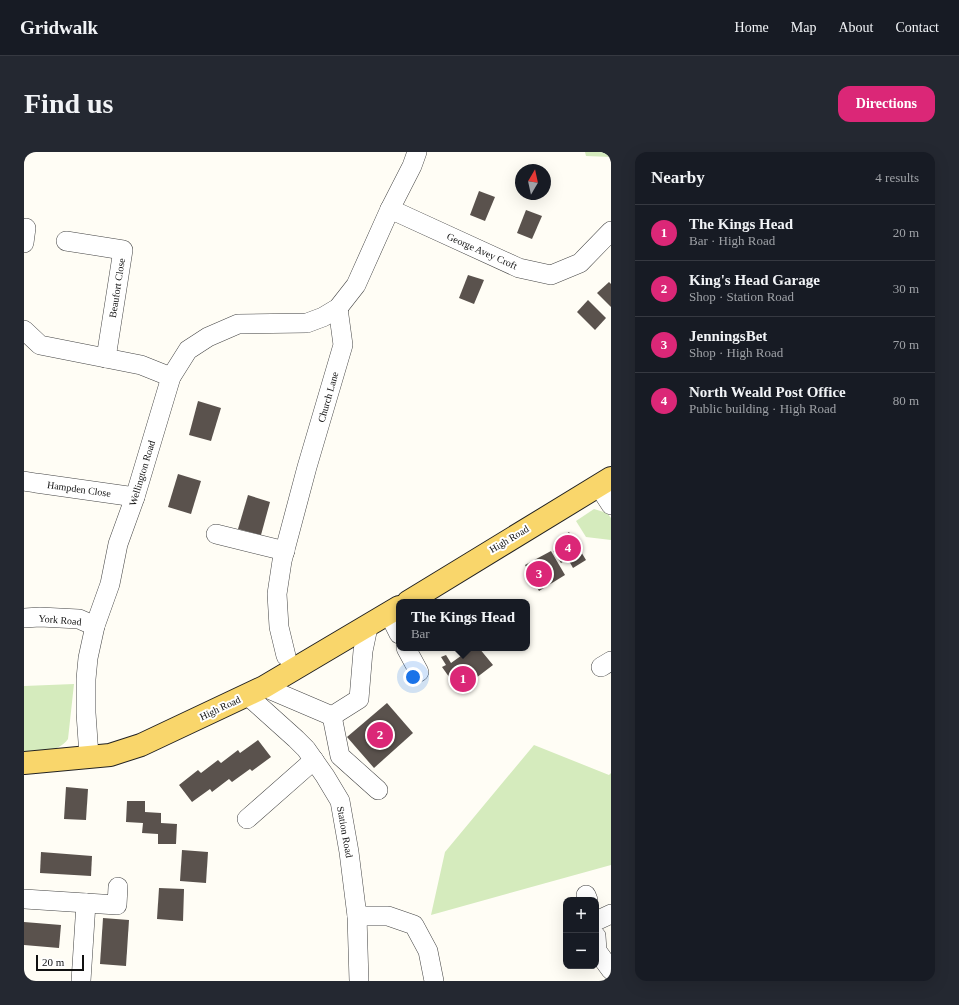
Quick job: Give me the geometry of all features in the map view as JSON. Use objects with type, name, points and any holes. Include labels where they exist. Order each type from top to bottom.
[{"type":"main road","name":"High Road","points":[[413,599],[605,481]]},
{"type":"main road","name":"High Road","points":[[24,763],[110,755],[141,745],[255,691],[394,611]]},
{"type":"street","points":[[338,308],[356,285],[390,209],[412,166],[416,152]]},
{"type":"street","name":"George Avey Croft","points":[[390,209],[519,268],[551,275],[580,263],[611,231]]},
{"type":"street","name":"Beaufort Close","points":[[66,242],[123,250],[106,358]]},
{"type":"street","name":"Wellington Road","points":[[90,756],[86,713],[86,679],[88,658],[95,626],[110,584],[118,544],[135,497],[171,377],[188,350],[208,336],[238,324],[307,323],[323,317],[338,308]]},
{"type":"street","name":"Church Lane","points":[[286,656],[279,627],[277,594],[285,551],[307,467],[343,345],[338,308]]},
{"type":"street","points":[[24,330],[40,345],[141,365],[171,377]]},
{"type":"street","name":"Hampden Close","points":[[24,481],[36,484],[135,497]]},
{"type":"street","points":[[605,481],[611,505]]},
{"type":"street","points":[[216,534],[285,551]]},
{"type":"street","name":"York Road","points":[[24,618],[40,617],[79,619],[95,626]]},
{"type":"street","points":[[332,716],[359,699],[363,651],[368,627]]},
{"type":"street","points":[[408,651],[419,672]]},
{"type":"street","points":[[255,691],[332,716]]},
{"type":"street","name":"Station Road","points":[[255,691],[314,760],[340,801],[349,852],[357,916],[359,981]]},
{"type":"street","points":[[332,716],[340,756],[378,790]]},
{"type":"street","points":[[247,819],[314,760]]},
{"type":"street","points":[[24,900],[117,906],[118,887]]},
{"type":"street","points":[[81,981],[86,903]]},
{"type":"street","points":[[599,920],[611,914]]},
{"type":"street","points":[[357,916],[388,916],[414,925],[428,951],[434,981]]},
{"type":"street","points":[[599,954],[611,970]]},
{"type":"green space","points":[[585,152],[611,152],[611,157],[586,156]]},
{"type":"green space","points":[[594,509],[607,513],[611,518],[611,540],[586,537],[576,521]]},
{"type":"green space","points":[[74,684],[68,739],[64,744],[54,749],[24,753],[24,686]]},
{"type":"green space","points":[[534,745],[609,775],[611,773],[611,865],[431,915],[445,852]]},
{"type":"building","points":[[479,191],[495,197],[485,221],[470,215]]},
{"type":"building","points":[[526,210],[542,216],[532,239],[517,233]]},
{"type":"building","points":[[468,275],[484,280],[474,304],[459,298]]},
{"type":"building","points":[[609,282],[611,284],[611,307],[597,293]]},
{"type":"building","points":[[588,300],[606,318],[595,330],[577,312]]},
{"type":"building","points":[[198,401],[221,408],[211,441],[189,435]]},
{"type":"building","points":[[178,474],[201,481],[191,514],[168,507]]},
{"type":"building","points":[[248,495],[270,502],[261,535],[238,529]]},
{"type":"building","points":[[569,532],[586,560],[573,568],[568,559],[561,563],[553,551],[561,546],[558,540]]},
{"type":"building","points":[[551,551],[565,575],[539,591],[525,565]]},
{"type":"building","points":[[468,651],[481,651],[493,665],[459,691],[442,667],[446,665],[441,657],[446,655],[451,663]]},
{"type":"building","points":[[387,703],[413,733],[374,768],[347,737]]},
{"type":"building","points":[[258,740],[271,757],[252,771],[250,769],[232,782],[229,779],[212,792],[210,789],[192,802],[179,785],[198,770],[201,773],[218,760],[221,763],[238,750],[240,753]]},
{"type":"building","points":[[66,787],[88,789],[86,820],[64,819]]},
{"type":"building","points":[[127,801],[145,801],[145,812],[161,813],[161,823],[177,824],[176,844],[158,844],[158,834],[142,833],[143,823],[126,822]]},
{"type":"building","points":[[182,850],[208,852],[206,883],[180,881]]},
{"type":"building","points":[[41,852],[92,856],[91,876],[40,873]]},
{"type":"building","points":[[159,888],[184,889],[183,921],[157,919]]},
{"type":"building","points":[[103,918],[129,920],[126,966],[100,964]]},
{"type":"building","points":[[24,922],[61,925],[59,948],[24,945]]},
{"type":"place","name":"North Weald Post Office","points":[[568,548]]},
{"type":"place","name":"JenningsBet","points":[[539,574]]},
{"type":"place","name":"The Kings Head","points":[[463,679]]},
{"type":"place","name":"King's Head Garage","points":[[380,735]]}]
